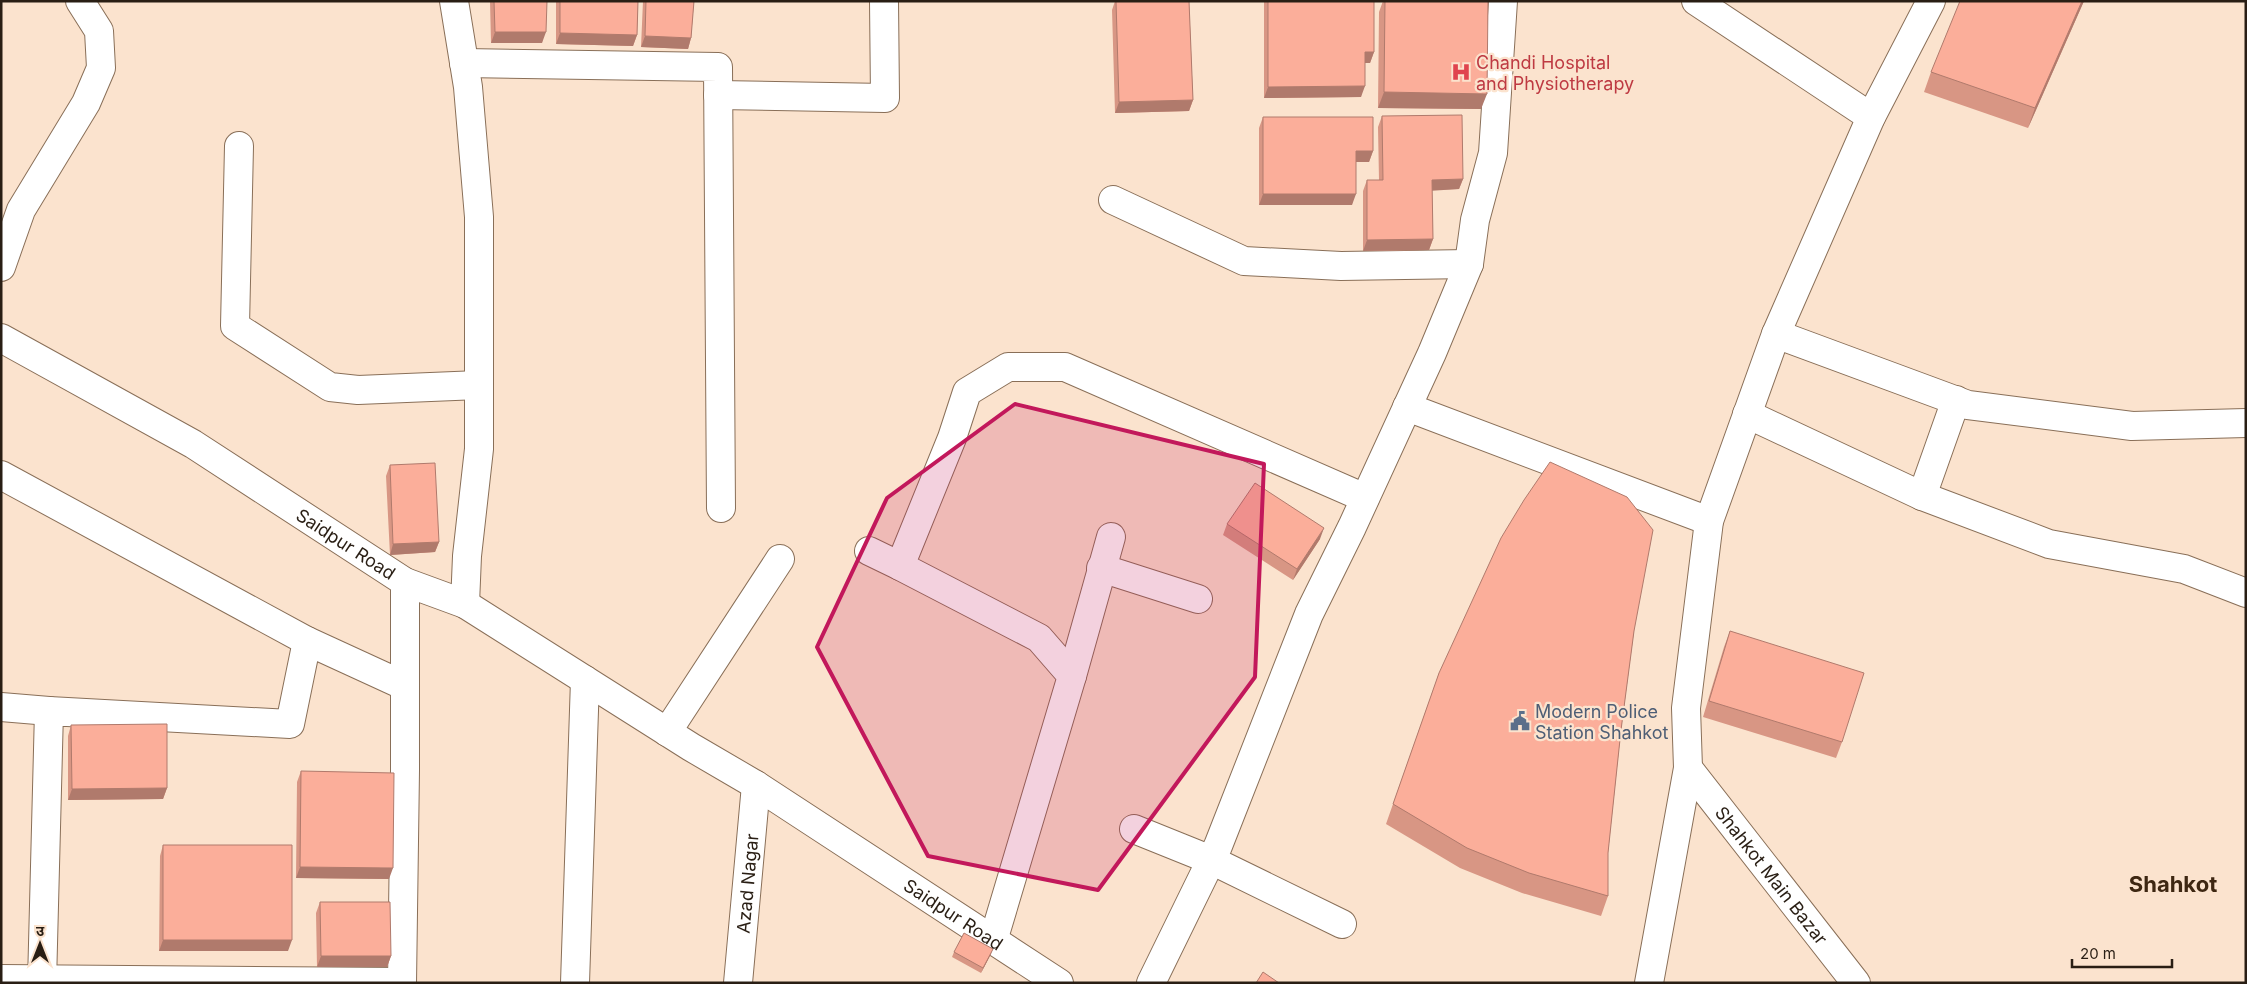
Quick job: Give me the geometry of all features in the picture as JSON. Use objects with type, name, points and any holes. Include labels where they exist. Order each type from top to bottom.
[{"type":"street","points":[[1,267],[21,210],[86,103],[101,68],[99,31],[80,1]]},
{"type":"street","points":[[454,1],[464,63],[479,217],[479,449],[467,556],[465,604]]},
{"type":"street","points":[[718,95],[885,98],[884,1]]},
{"type":"street","points":[[1151,983],[1211,860],[1309,614],[1407,407],[1468,264],[1475,220],[1493,153],[1503,1]]},
{"type":"street","points":[[1696,1],[1872,117]]},
{"type":"street","points":[[1649,983],[1688,768],[1686,708],[1708,521],[1776,334],[1872,117],[1931,1]]},
{"type":"street","points":[[464,63],[718,67],[721,508]]},
{"type":"street","points":[[239,146],[235,326],[330,387],[358,390],[479,386]]},
{"type":"street","points":[[1114,200],[1244,261],[1341,266],[1468,264]]},
{"type":"street","points":[[1776,334],[1968,405],[2132,426],[2246,423]]},
{"type":"street","name":"Saidpur Road","points":[[1,338],[193,444],[405,582],[465,604],[691,747],[756,785],[1059,983]]},
{"type":"street","points":[[900,566],[952,438],[967,392],[1008,366],[1065,366],[1364,498]]},
{"type":"street","points":[[1922,496],[1956,400]]},
{"type":"street","points":[[1407,407],[1708,521]]},
{"type":"street","points":[[1747,414],[1922,496],[2049,544],[2184,569],[2246,593]]},
{"type":"street","points":[[1,475],[307,641],[405,686]]},
{"type":"street","points":[[993,941],[1111,538]]},
{"type":"street","points":[[869,551],[1039,638],[1072,676]]},
{"type":"street","points":[[667,732],[780,559]]},
{"type":"street","points":[[1102,568],[1198,599]]},
{"type":"street","points":[[1,979],[42,981],[402,982],[405,582]]},
{"type":"street","points":[[1,708],[290,724],[307,641]]},
{"type":"street","points":[[575,983],[585,680]]},
{"type":"street","points":[[42,981],[49,711]]},
{"type":"street","name":"Shahkot Main Bazar","points":[[1688,768],[1856,983]]},
{"type":"street","name":"Azad Nagar","points":[[738,983],[756,785]]},
{"type":"street","points":[[1134,829],[1211,860],[1342,924]]},
{"type":"highlighted area","points":[[1015,404],[1264,464],[1255,677],[1098,890],[928,856],[817,647],[887,498]]},
{"type":"building","points":[[494,1],[547,1],[546,32],[495,32]]},
{"type":"building","points":[[560,1],[638,1],[637,35],[560,33]]},
{"type":"building","points":[[646,1],[694,1],[691,38],[645,36]]},
{"type":"building","points":[[1116,1],[1189,1],[1193,100],[1119,102]]},
{"type":"building","points":[[1268,1],[1374,1],[1374,52],[1365,52],[1365,86],[1268,87]]},
{"type":"building","points":[[1385,1],[1488,1],[1487,94],[1384,92]]},
{"type":"building","points":[[1960,1],[2082,1],[2035,108],[1931,72]]},
{"type":"building","points":[[1462,115],[1463,179],[1432,180],[1433,239],[1367,240],[1367,180],[1383,180],[1382,116]]},
{"type":"building","points":[[1263,117],[1373,117],[1373,151],[1356,151],[1356,194],[1263,194]]},
{"type":"building","name":"Modern Police Station Shahkot","points":[[1550,462],[1627,497],[1653,530],[1634,631],[1621,730],[1608,853],[1608,896],[1529,873],[1467,848],[1393,804],[1439,673],[1501,538]]},
{"type":"building","points":[[435,463],[439,542],[393,544],[390,465]]},
{"type":"building","points":[[1255,483],[1324,528],[1297,569],[1227,524]]},
{"type":"building","points":[[1730,631],[1864,673],[1842,742],[1709,701]]},
{"type":"building","points":[[167,724],[167,788],[72,789],[71,725]]},
{"type":"building","points":[[301,771],[394,773],[393,868],[300,867]]},
{"type":"building","points":[[163,845],[292,845],[292,940],[163,940]]},
{"type":"building","points":[[320,902],[390,902],[391,956],[321,956]]},
{"type":"building","points":[[964,933],[993,949],[983,968],[954,952]]},
{"type":"building","points":[[1263,972],[1279,983],[1256,983]]},
{"type":"place","name":"Chandi Hospital and Physiotherapy","points":[[1461,72]]},
{"type":"place","name":"Modern Police Station Shahkot","points":[[1520,721]]},
{"type":"district","name":"Shahkot","points":[[2173,884]]}]
